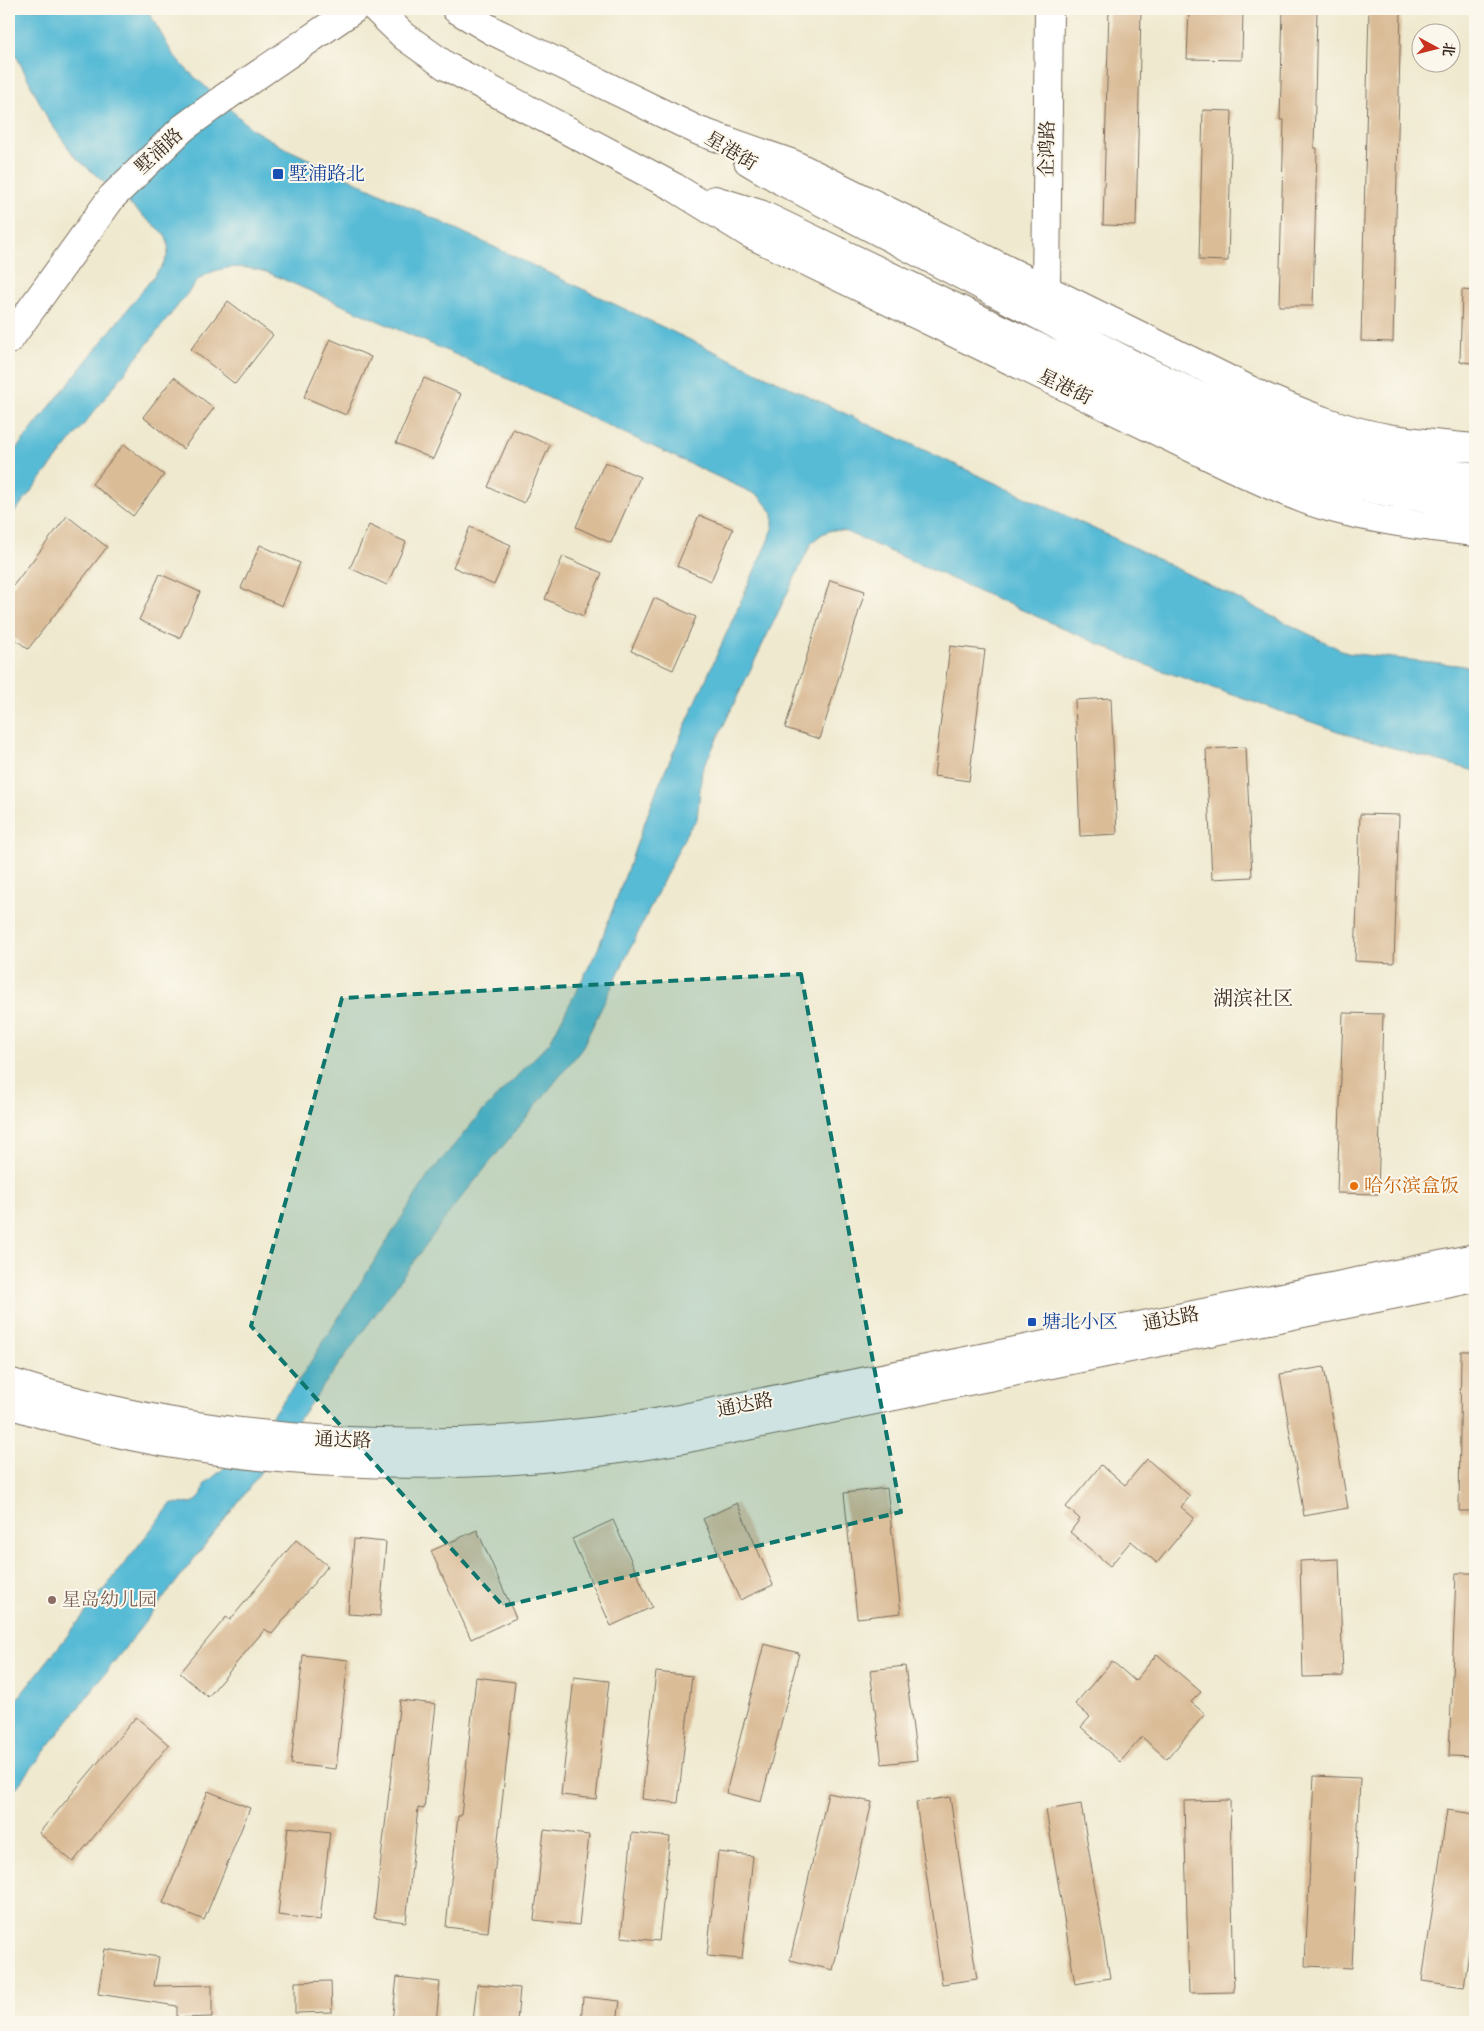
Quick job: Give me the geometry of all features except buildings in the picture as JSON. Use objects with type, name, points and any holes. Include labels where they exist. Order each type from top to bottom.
[{"type":"main road","name":"墅浦路","points":[[9,340],[112,198],[184,128],[224,98],[354,9]]},
{"type":"main road","name":"星港街","points":[[376,9],[404,36],[446,66],[674,187],[750,234],[1220,462],[1284,491],[1321,505],[1380,520],[1475,532]]},
{"type":"main road","name":"星港街","points":[[456,9],[493,31],[699,131],[782,181],[1126,361],[1247,419],[1296,440],[1338,454],[1415,469],[1475,477]]},
{"type":"main road","name":"企鸿路","points":[[1046,290],[1049,9]]},
{"type":"main road","name":"星港街","points":[[699,131],[793,164],[1262,396],[1300,412],[1344,428],[1387,438],[1475,448]]},
{"type":"main road","name":"星港街","points":[[674,187],[760,214],[1238,443],[1285,463],[1328,478],[1371,488],[1412,496],[1475,504]]},
{"type":"main road","name":"通达路","points":[[285,1448],[338,1441],[438,1442],[526,1438],[617,1429],[679,1419],[1475,1258]]},
{"type":"main road","name":"通达路","points":[[9,1404],[110,1430],[162,1441],[247,1443],[285,1448],[337,1461],[438,1462],[547,1457],[620,1449],[693,1437],[1475,1278]]},
{"type":"main road","name":"通达路","points":[[9,1382],[114,1411],[165,1421],[247,1443]]},
{"type":"highlighted area","points":[[801,974],[901,1512],[503,1606],[251,1326],[342,998]]},
{"type":"water","points":[[9,9],[147,9],[172,53],[187,70],[252,129],[283,147],[842,412],[1131,546],[1347,653],[1475,667],[1475,771],[1355,737],[1146,665],[844,531],[832,530],[822,534],[812,542],[702,770],[697,819],[687,832],[581,1050],[452,1209],[246,1492],[9,1797],[9,1703],[19,1697],[172,1503],[189,1503],[197,1500],[204,1485],[231,1462],[260,1431],[301,1377],[428,1176],[481,1113],[550,1042],[598,949],[657,789],[773,529],[773,513],[759,496],[461,357],[269,273],[242,267],[215,271],[198,280],[9,519],[9,458],[162,266],[168,254],[168,246],[164,234],[75,157],[49,121],[9,41]]},
{"type":"place","name":"墅浦路北","points":[[278,174]]},
{"type":"place","name":"哈尔滨盒饭","points":[[1354,1186]]},
{"type":"place","name":"塘北小区","points":[[1032,1322]]},
{"type":"place","name":"星岛幼儿园","points":[[52,1600]]},
{"type":"district","name":"湖滨社区","points":[[1253,999]]}]
